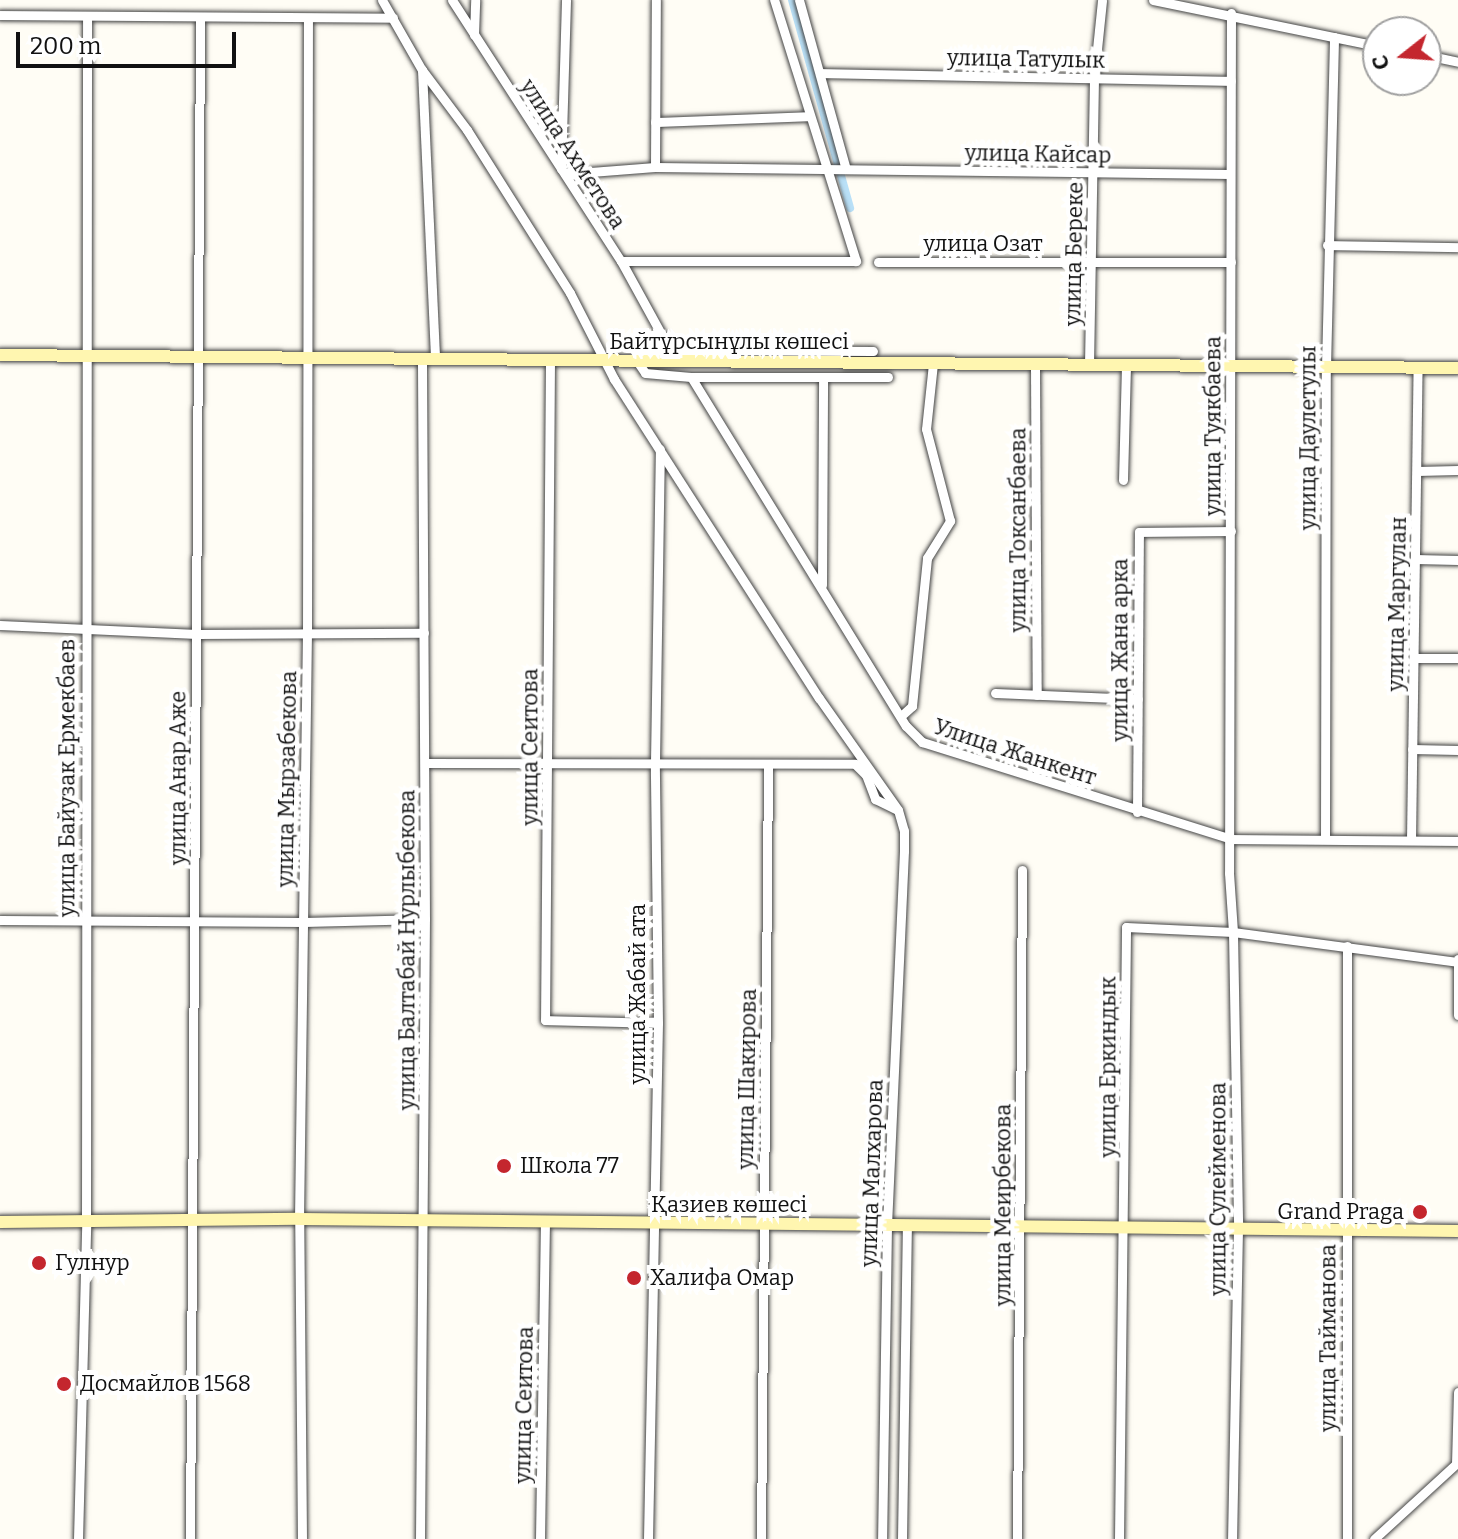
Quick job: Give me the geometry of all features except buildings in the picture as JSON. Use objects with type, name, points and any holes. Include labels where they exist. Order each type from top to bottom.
[{"type":"street","points":[[382,0],[422,70],[467,130],[522,214],[570,293],[614,379],[819,698],[898,810]]},
{"type":"street","name":"улица Ахметова","points":[[452,0],[621,261],[670,350]]},
{"type":"street","points":[[474,35],[475,0]]},
{"type":"street","points":[[566,0],[563,172],[655,167],[828,169]]},
{"type":"street","points":[[655,167],[656,0]]},
{"type":"street","points":[[621,261],[856,261],[774,0]]},
{"type":"street","points":[[799,0],[846,169]]},
{"type":"street","name":"улица Береке","points":[[1089,365],[1094,262],[1094,78],[1102,0]]},
{"type":"street","points":[[1153,0],[1231,13],[1362,43]]},
{"type":"street","name":"улица Туякбаева","points":[[1231,13],[1231,839]]},
{"type":"street","points":[[0,15],[393,18]]},
{"type":"street","name":"улица Байузак Ермекбаев","points":[[78,1539],[86,1223],[84,357],[87,17]]},
{"type":"street","name":"улица Анар Аже","points":[[190,1539],[200,18]]},
{"type":"street","name":"улица Мырзабекова","points":[[302,1539],[299,1219],[307,633],[308,19]]},
{"type":"street","name":"улица Даулетулы","points":[[1325,839],[1327,245],[1334,37]]},
{"type":"street","name":"улица Балтабай Нурлыбекова","points":[[420,1539],[428,360],[422,70]]},
{"type":"street","name":"улица Татулык","points":[[821,73],[1231,81]]},
{"type":"street","points":[[655,122],[809,116]]},
{"type":"street","name":"улица Кайсар","points":[[828,169],[1230,174]]},
{"type":"street","points":[[1327,245],[1458,247]]},
{"type":"street","name":"улица Озат","points":[[878,262],[1231,262]]},
{"type":"street","points":[[873,351],[670,350],[640,353],[637,361],[645,373],[691,377],[888,377]]},
{"type":"street","name":"Байтұрсынұлы көшесі","points":[[0,355],[1458,368]]},
{"type":"street","name":"улица Сеитова","points":[[550,361],[545,1020],[658,1023]]},
{"type":"street","points":[[901,716],[912,706],[927,558],[950,521],[926,429],[933,364]]},
{"type":"street","name":"улица Токсанбаева","points":[[1035,365],[1037,695]]},
{"type":"street","points":[[1123,480],[1126,365]]},
{"type":"street","name":"улица Маргулан","points":[[1411,840],[1418,368]]},
{"type":"street","name":"Улица Жанкент","points":[[691,377],[901,716],[922,742],[1231,839],[1458,841]]},
{"type":"street","points":[[822,585],[823,378]]},
{"type":"street","name":"улица Жабай ата","points":[[648,1539],[658,1023],[655,762],[660,449]]},
{"type":"street","points":[[1417,471],[1458,470]]},
{"type":"street","name":"улица Жана арка","points":[[1137,812],[1139,532],[1231,531]]},
{"type":"street","points":[[1415,559],[1458,560]]},
{"type":"street","points":[[0,625],[197,634],[424,633]]},
{"type":"street","points":[[1414,658],[1458,658]]},
{"type":"street","points":[[995,693],[1138,699]]},
{"type":"street","points":[[1412,749],[1458,750]]},
{"type":"street","points":[[425,763],[855,764],[866,775],[875,799],[898,810]]},
{"type":"street","name":"улица Шакирова","points":[[761,1539],[768,764]]},
{"type":"street","name":"улица Малхарова","points":[[882,1539],[887,1226],[904,851],[904,831],[898,810]]},
{"type":"street","name":"улица Сулейменова","points":[[1231,839],[1238,1229],[1232,1539]]},
{"type":"street","name":"улица Меирбекова","points":[[1017,1539],[1022,870]]},
{"type":"street","points":[[0,920],[304,922],[425,919]]},
{"type":"street","name":"улица Еркиндык","points":[[1119,1539],[1125,1228],[1126,927],[1233,932],[1458,960]]},
{"type":"street","name":"улица Тайманова","points":[[1347,946],[1347,1539]]},
{"type":"street","points":[[1458,960],[1458,1015]]},
{"type":"street","name":"Қазиев көшесі","points":[[0,1222],[299,1219],[1458,1231]]},
{"type":"street","name":"улица Сеитова","points":[[540,1539],[545,1223]]},
{"type":"street","name":"улица Малхарова","points":[[902,1539],[907,1225]]},
{"type":"street","points":[[1374,1539],[1457,1463],[1458,1392]]},
{"type":"waterway","points":[[792,0],[850,208]]},
{"type":"place","name":"Школа 77","points":[[504,1166]]},
{"type":"place","name":"Grand Praga","points":[[1420,1212]]},
{"type":"place","name":"Гулнур","points":[[39,1263]]},
{"type":"place","name":"Халифа Омар","points":[[634,1278]]},
{"type":"place","name":"Досмайлов 1568","points":[[64,1384]]}]
